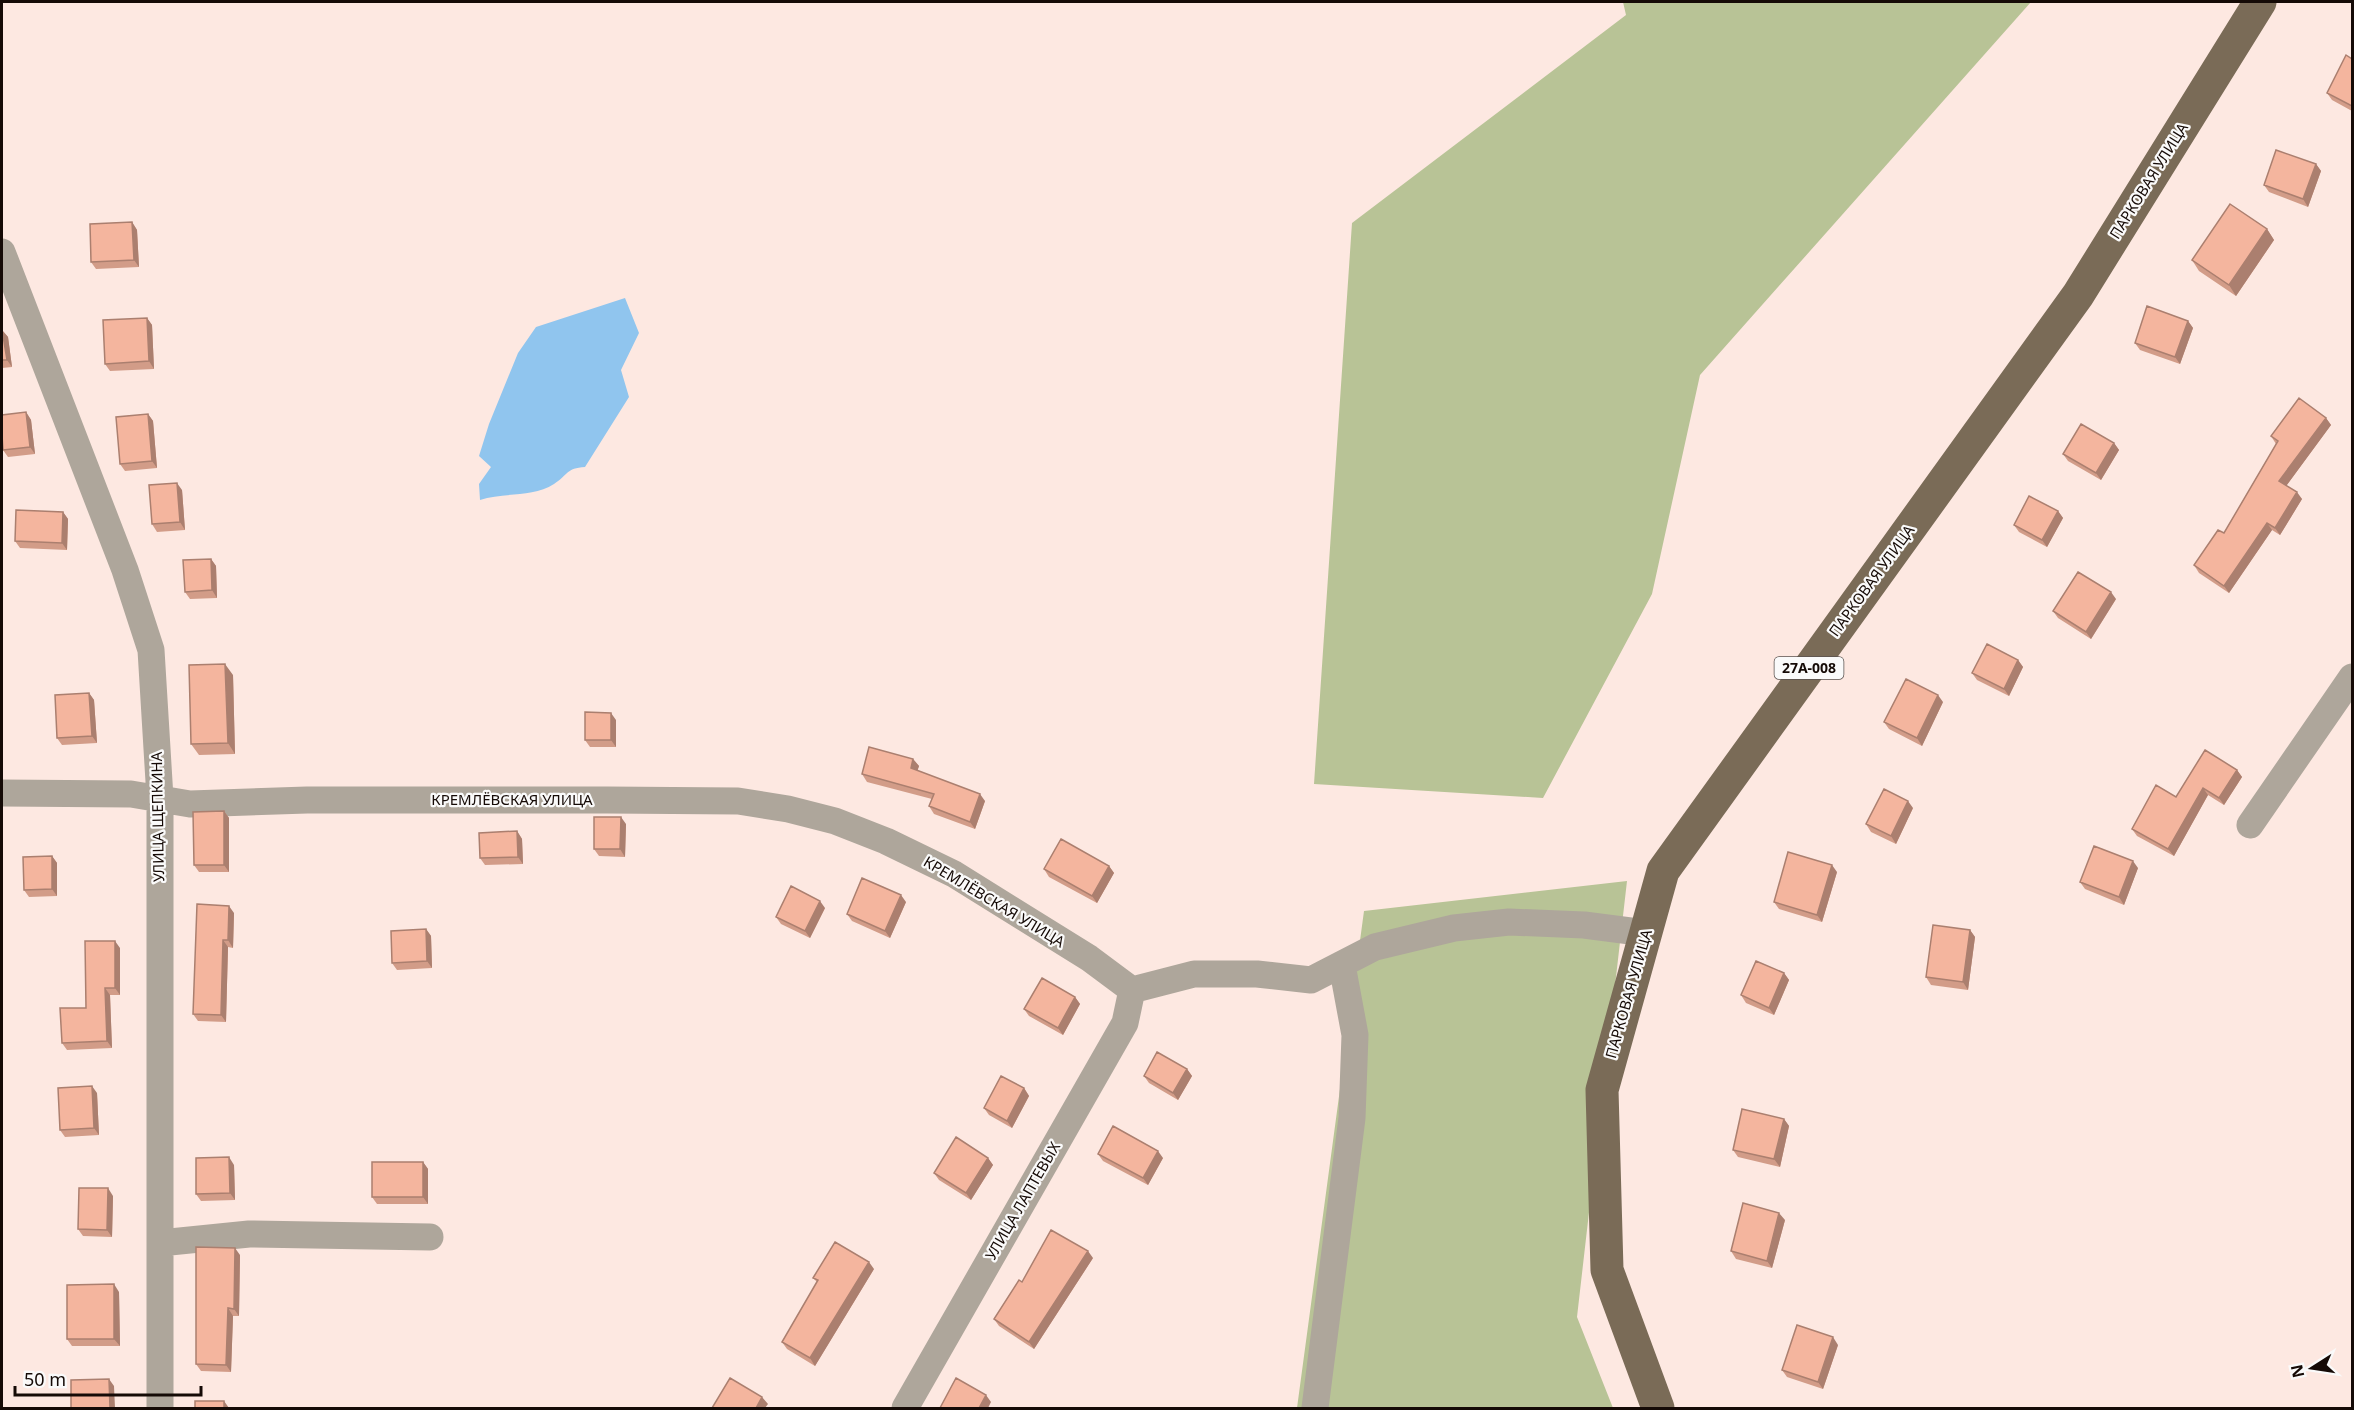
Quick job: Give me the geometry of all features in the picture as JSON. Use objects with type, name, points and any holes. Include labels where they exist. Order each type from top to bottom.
[{"type":"main road","name":"ПАРКОВАЯ УЛИЦА","points":[[1658,1408],[1607,1270],[1602,1090],[1663,871],[2078,295],[2260,2]]},
{"type":"street","name":"УЛИЦА ЩЕПКИНА","points":[[2,252],[125,570],[151,650],[160,798],[160,1408]]},
{"type":"street","points":[[2250,825],[2352,677]]},
{"type":"street","name":"КРЕМЛЁВСКАЯ УЛИЦА","points":[[2,793],[131,795],[190,804],[308,800],[738,801],[788,809],[835,821],[886,840],[954,873],[1089,958],[1132,990]]},
{"type":"street","points":[[1132,990],[1194,974],[1257,974],[1311,980],[1375,947],[1454,928],[1509,922],[1584,925],[1646,933]]},
{"type":"street","points":[[1315,1408],[1352,1118],[1355,1035],[1342,965]]},
{"type":"street","name":"УЛИЦА ЛАПТЕВЫХ","points":[[905,1408],[1125,1023],[1132,990]]},
{"type":"street","points":[[160,1243],[249,1234],[430,1237]]},
{"type":"green space","points":[[1623,2],[2031,2],[1700,375],[1652,594],[1543,798],[1314,784],[1352,223],[1626,15]]},
{"type":"green space","points":[[1627,881],[1577,1317],[1613,1408],[1297,1408],[1364,911]]},
{"type":"water","points":[[625,298],[639,333],[621,370],[629,397],[585,467],[571,470],[554,484],[536,491],[480,500],[479,484],[491,467],[479,456],[489,424],[518,353],[536,327]]},
{"type":"building","points":[[2346,55],[2352,59],[2352,106],[2327,93]]},
{"type":"building","points":[[2276,150],[2316,164],[2303,199],[2264,185]]},
{"type":"building","points":[[2230,204],[2267,229],[2229,285],[2192,260]]},
{"type":"building","points":[[132,222],[134,260],[91,262],[90,224]]},
{"type":"building","points":[[2147,306],[2188,321],[2175,357],[2135,343]]},
{"type":"building","points":[[147,318],[149,361],[105,364],[103,320]]},
{"type":"building","points":[[2,330],[7,360],[2,360]]},
{"type":"building","points":[[2299,398],[2326,418],[2279,481],[2297,492],[2275,528],[2267,523],[2224,586],[2194,565],[2218,530],[2224,533],[2278,441],[2271,436]]},
{"type":"building","points":[[26,412],[30,447],[3,450],[2,415]]},
{"type":"building","points":[[148,414],[152,461],[120,464],[116,417]]},
{"type":"building","points":[[2081,424],[2114,443],[2096,473],[2063,454]]},
{"type":"building","points":[[177,483],[180,522],[152,524],[149,485]]},
{"type":"building","points":[[2029,496],[2058,511],[2042,540],[2014,525]]},
{"type":"building","points":[[16,510],[63,512],[62,543],[15,541]]},
{"type":"building","points":[[211,559],[212,590],[185,592],[183,560]]},
{"type":"building","points":[[2078,572],[2111,592],[2086,632],[2053,611]]},
{"type":"building","points":[[1987,644],[2018,660],[2004,689],[1972,673]]},
{"type":"building","points":[[225,664],[228,743],[191,744],[189,665]]},
{"type":"building","points":[[1906,679],[1938,695],[1917,738],[1884,722]]},
{"type":"building","points":[[89,693],[92,736],[57,738],[55,695]]},
{"type":"building","points":[[585,712],[611,713],[611,740],[585,740]]},
{"type":"building","points":[[869,747],[913,759],[911,768],[980,794],[970,822],[929,806],[934,794],[862,774]]},
{"type":"building","points":[[2205,750],[2237,770],[2219,798],[2203,788],[2168,849],[2132,829],[2156,785],[2176,797]]},
{"type":"building","points":[[1884,789],[1908,801],[1891,836],[1866,824]]},
{"type":"building","points":[[224,811],[224,865],[194,865],[193,812]]},
{"type":"building","points":[[594,817],[621,817],[620,849],[594,849]]},
{"type":"building","points":[[517,831],[518,857],[480,858],[479,833]]},
{"type":"building","points":[[1061,839],[1109,866],[1092,896],[1044,869]]},
{"type":"building","points":[[2094,846],[2133,861],[2119,897],[2080,882]]},
{"type":"building","points":[[1788,852],[1832,865],[1817,915],[1774,902]]},
{"type":"building","points":[[52,856],[52,889],[24,890],[23,857]]},
{"type":"building","points":[[862,878],[901,895],[885,931],[847,914]]},
{"type":"building","points":[[791,886],[820,901],[805,931],[776,917]]},
{"type":"building","points":[[197,904],[229,906],[228,940],[223,940],[221,1015],[193,1014]]},
{"type":"building","points":[[1933,925],[1970,930],[1963,982],[1926,977]]},
{"type":"building","points":[[426,929],[427,961],[392,963],[391,931]]},
{"type":"building","points":[[85,941],[115,941],[115,988],[105,988],[107,1041],[62,1043],[60,1008],[86,1008]]},
{"type":"building","points":[[1756,961],[1784,973],[1769,1008],[1741,995]]},
{"type":"building","points":[[1042,978],[1075,997],[1058,1028],[1024,1009]]},
{"type":"building","points":[[1157,1052],[1187,1069],[1173,1093],[1144,1076]]},
{"type":"building","points":[[1001,1076],[1024,1088],[1007,1121],[984,1108]]},
{"type":"building","points":[[92,1086],[94,1128],[60,1130],[58,1088]]},
{"type":"building","points":[[1742,1109],[1784,1119],[1774,1159],[1733,1150]]},
{"type":"building","points":[[1113,1126],[1158,1151],[1143,1178],[1098,1154]]},
{"type":"building","points":[[956,1137],[988,1158],[966,1193],[934,1173]]},
{"type":"building","points":[[229,1157],[230,1193],[196,1194],[196,1158]]},
{"type":"building","points":[[372,1162],[423,1162],[423,1197],[372,1197]]},
{"type":"building","points":[[79,1188],[108,1188],[107,1230],[78,1229]]},
{"type":"building","points":[[1743,1203],[1779,1213],[1767,1261],[1731,1251]]},
{"type":"building","points":[[1051,1230],[1088,1251],[1029,1342],[994,1319],[1019,1280],[1022,1282]]},
{"type":"building","points":[[835,1242],[869,1262],[810,1358],[782,1342],[818,1280],[813,1278]]},
{"type":"building","points":[[196,1247],[235,1248],[234,1309],[228,1308],[226,1365],[196,1364]]},
{"type":"building","points":[[114,1284],[114,1339],[67,1339],[67,1285]]},
{"type":"building","points":[[1797,1325],[1833,1337],[1818,1382],[1782,1370]]},
{"type":"building","points":[[730,1378],[762,1397],[756,1408],[712,1408]]},
{"type":"building","points":[[956,1378],[986,1395],[979,1408],[940,1408]]},
{"type":"building","points":[[109,1379],[110,1408],[71,1408],[71,1380]]},
{"type":"building","points":[[195,1401],[224,1401],[224,1408],[195,1408]]}]
